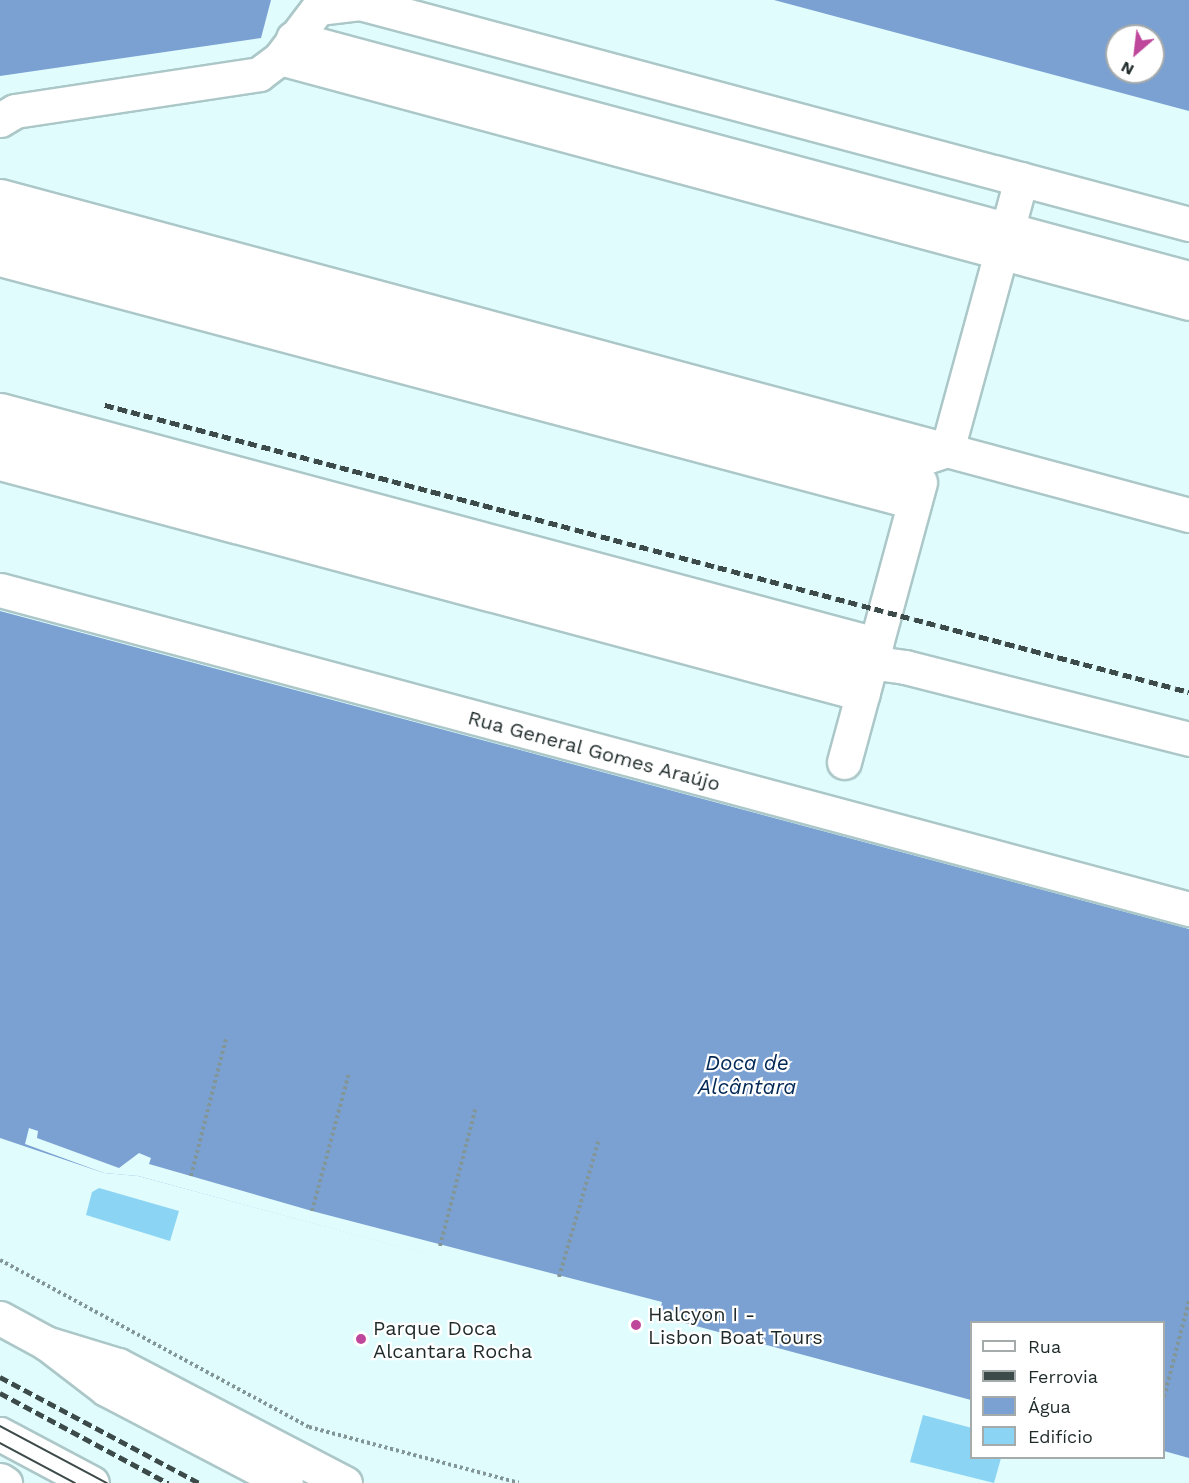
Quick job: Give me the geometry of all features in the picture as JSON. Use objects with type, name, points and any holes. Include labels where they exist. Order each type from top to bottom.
[{"type":"street","points":[[0,120],[15,111],[248,77],[270,69],[318,8],[360,3],[1189,224]]},
{"type":"street","points":[[287,48],[1005,241],[1189,303]]},
{"type":"street","points":[[844,762],[914,502],[937,454],[1005,241],[1021,179]]},
{"type":"street","points":[[0,196],[937,454],[1189,515]]},
{"type":"street","points":[[0,227],[896,467],[937,454]]},
{"type":"street","points":[[1005,241],[1189,278]]},
{"type":"street","points":[[0,258],[914,502]]},
{"type":"street","points":[[0,410],[1189,739]]},
{"type":"street","points":[[0,435],[826,656],[873,653]]},
{"type":"street","points":[[0,463],[863,694]]},
{"type":"street","name":"Rua General Gomes Araújo","points":[[0,590],[1189,909]]},
{"type":"street","points":[[0,1318],[46,1343],[118,1365],[210,1427],[286,1483]]},
{"type":"street","points":[[210,1427],[345,1483]]},
{"type":"street","points":[[0,1434],[93,1483]]},
{"type":"street","points":[[0,1480],[5,1483]]},
{"type":"path","points":[[191,1176],[226,1039]]},
{"type":"path","points":[[312,1211],[349,1073]]},
{"type":"path","points":[[440,1246],[476,1107]]},
{"type":"path","points":[[559,1277],[599,1139]]},
{"type":"path","points":[[0,1260],[309,1427],[519,1483]]},
{"type":"path","points":[[1165,1393],[1189,1301]]},
{"type":"water","points":[[0,0],[271,0],[261,38],[0,76]]},
{"type":"water","points":[[774,0],[1189,0],[1189,111]]},
{"type":"water","name":"Doca de Alcântara","points":[[0,611],[1189,929],[1189,1458],[1165,1451],[1165,1321],[970,1321],[970,1400],[138,1176],[104,1173],[0,1138]]},
{"type":"pier","points":[[29,1128],[38,1131],[37,1138],[119,1168],[139,1153],[151,1158],[149,1164],[312,1211],[662,1302],[659,1317],[138,1176],[104,1173],[25,1144]]},
{"type":"building","points":[[99,1188],[179,1211],[170,1241],[86,1215],[92,1192]]},
{"type":"building","points":[[923,1415],[970,1427],[970,1459],[1001,1459],[994,1483],[910,1462]]},
{"type":"tram line","points":[[0,1426],[107,1483]]},
{"type":"tram line","points":[[0,1443],[75,1483]]},
{"type":"railway","points":[[105,405],[1189,692]]},
{"type":"railway","points":[[0,1377],[199,1483]]},
{"type":"railway","points":[[0,1393],[168,1483]]},
{"type":"place","name":"Halcyon I - Lisbon Boat Tours","points":[[636,1325]]},
{"type":"place","name":"Parque Doca Alcantara Rocha","points":[[361,1339]]}]
